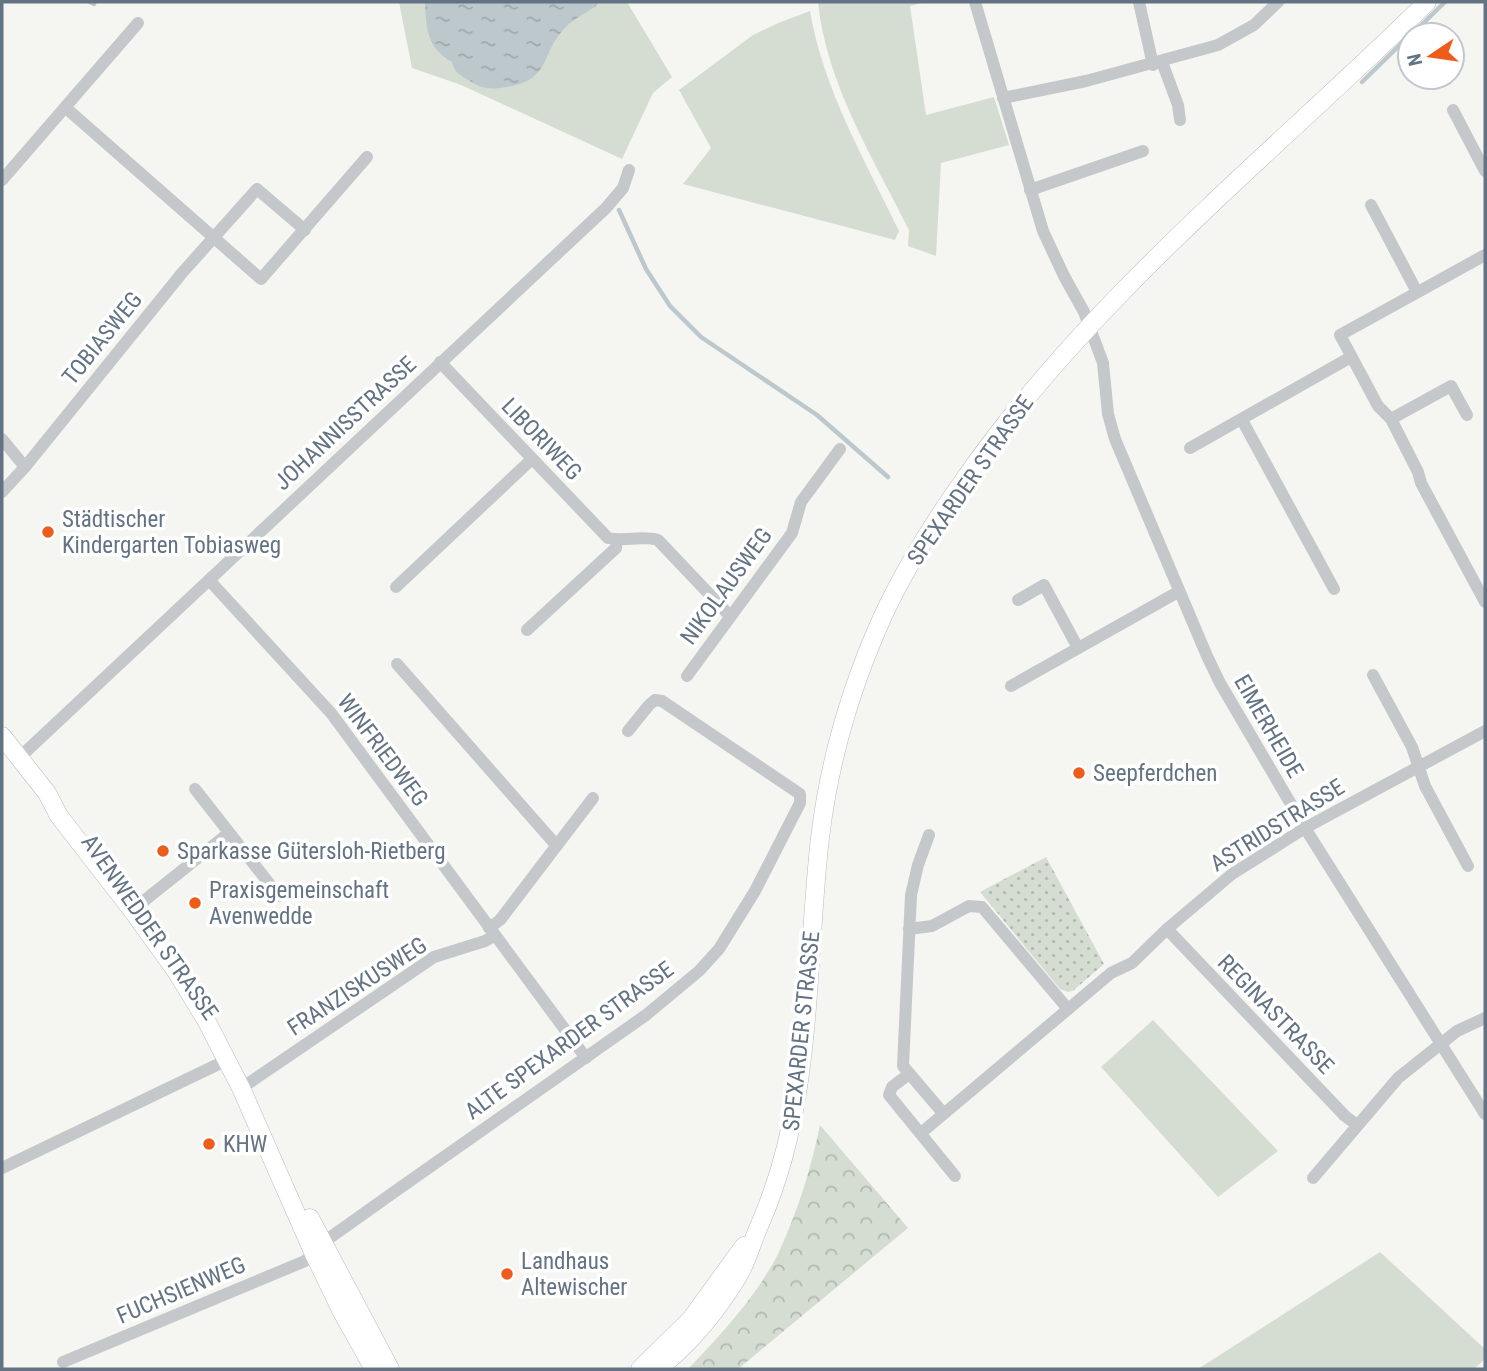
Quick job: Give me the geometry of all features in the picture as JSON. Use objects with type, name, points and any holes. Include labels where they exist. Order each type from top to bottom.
[{"type":"main road","name":"SPEXARDER STRASSE","points":[[658,1369],[701,1327],[739,1275],[773,1198],[794,1118],[806,1023],[820,835],[843,723],[882,618],[903,575],[935,520],[997,433],[1049,369],[1146,268],[1427,2]]},
{"type":"main road","name":"AVENWEDDER STRASSE","points":[[2,736],[47,793],[59,816],[176,971],[227,1060],[318,1249],[390,1369]]},
{"type":"main road","name":"AVENWEDDER STRASSE","points":[[47,793],[66,809],[140,904],[212,1012],[249,1083],[342,1312],[374,1369]]},
{"type":"main road","name":"SPEXARDER STRASSE","points":[[640,1369],[691,1319],[759,1227]]},
{"type":"street","name":"EIMERHEIDE","points":[[975,2],[1044,231],[1089,326],[1103,363],[1108,414],[1115,439],[1178,592],[1220,683],[1305,828],[1485,1114]]},
{"type":"street","points":[[1139,2],[1157,63],[1178,105],[1180,120]]},
{"type":"street","points":[[1003,98],[1157,63],[1218,45],[1254,25],[1278,2]]},
{"type":"street","points":[[2,180],[138,23]]},
{"type":"street","points":[[66,108],[261,279],[368,157]]},
{"type":"street","points":[[1453,110],[1485,171]]},
{"type":"street","points":[[1030,190],[1143,151]]},
{"type":"street","name":"JOHANNISSTRASSE","points":[[19,758],[606,208],[623,188],[629,170]]},
{"type":"street","name":"TOBIASWEG","points":[[2,492],[182,273],[257,189],[305,230]]},
{"type":"street","points":[[1371,205],[1417,292]]},
{"type":"street","points":[[1485,255],[1340,335],[1378,405],[1391,419],[1421,483],[1485,602]]},
{"type":"street","points":[[1190,448],[1351,357]]},
{"type":"street","name":"LIBORIWEG","points":[[440,362],[608,538],[617,540]]},
{"type":"street","points":[[1391,419],[1451,386],[1467,415]]},
{"type":"street","points":[[1242,420],[1334,589]]},
{"type":"street","points":[[2,439],[25,467]]},
{"type":"street","name":"NIKOLAUSWEG","points":[[687,676],[792,533],[801,502],[840,449]]},
{"type":"street","points":[[396,587],[532,459]]},
{"type":"street","points":[[527,630],[616,548],[617,540],[646,537],[658,540],[730,616]]},
{"type":"street","name":"WINFRIEDWEG","points":[[209,580],[331,713],[586,1058]]},
{"type":"street","points":[[1017,600],[1044,585],[1078,648]]},
{"type":"street","points":[[1011,686],[1178,592]]},
{"type":"street","points":[[397,664],[556,845]]},
{"type":"street","points":[[1373,676],[1412,747],[1426,786],[1468,866]]},
{"type":"street","name":"ALTE SPEXARDER STRASSE","points":[[318,1249],[417,1175],[646,1015],[699,971],[719,949],[755,891],[800,803],[800,794],[662,701],[649,705],[628,732]]},
{"type":"street","name":"ASTRIDSTRASSE","points":[[920,1133],[1111,974],[1132,963],[1167,929],[1232,874],[1305,828],[1485,731]]},
{"type":"street","points":[[195,789],[279,896]]},
{"type":"street","points":[[492,932],[593,798]]},
{"type":"street","points":[[140,904],[229,833]]},
{"type":"street","points":[[929,835],[918,864],[911,895],[902,1066],[943,1113]]},
{"type":"street","points":[[909,929],[932,926],[969,906],[982,906],[1068,1009]]},
{"type":"street","name":"REGINASTRASSE","points":[[1167,929],[1345,1116],[1357,1125]]},
{"type":"street","name":"FRANZISKUSWEG","points":[[249,1083],[434,957],[485,942],[492,932]]},
{"type":"street","points":[[1313,1178],[1398,1078],[1457,1031],[1485,1018]]},
{"type":"street","points":[[2,1168],[227,1060]]},
{"type":"street","points":[[909,1074],[892,1087],[890,1095],[955,1176]]},
{"type":"street","name":"FUCHSIENWEG","points":[[63,1362],[306,1261],[318,1249]]},
{"type":"green space","points":[[399,2],[627,2],[672,77],[653,93],[622,159],[461,85],[412,68]]},
{"type":"green space","points":[[818,2],[924,2],[910,6],[926,115],[994,97],[1009,145],[941,163],[936,256],[908,246],[909,230],[866,148],[841,91],[823,32]]},
{"type":"green space","points":[[810,11],[816,40],[835,96],[899,231],[895,240],[683,184],[711,148],[679,90],[753,35]]},
{"type":"green space","points":[[1046,857],[1104,964],[1074,990],[1068,992],[1060,989],[980,892]]},
{"type":"green space","points":[[1153,1020],[1278,1151],[1218,1197],[1101,1067]]},
{"type":"green space","points":[[820,1125],[908,1228],[738,1369],[688,1369],[749,1300],[778,1254],[803,1191]]},
{"type":"green space","points":[[1380,1252],[1485,1349],[1485,1359],[1474,1369],[1198,1369]]},
{"type":"water","points":[[425,2],[599,2],[557,37],[544,64],[532,78],[495,89],[479,86],[464,78],[455,70],[452,62],[437,51],[427,29]]},
{"type":"waterway","points":[[90,2],[94,4]]},
{"type":"waterway","points":[[1425,21],[1445,2]]},
{"type":"waterway","points":[[1362,82],[1396,49]]},
{"type":"waterway","points":[[619,210],[646,269],[670,306],[701,337],[817,415],[888,477]]},
{"type":"place","name":"Städtischer Kindergarten Tobiasweg","points":[[48,532]]},
{"type":"place","name":"Seepferdchen","points":[[1079,773]]},
{"type":"place","name":"Sparkasse Gütersloh-Rietberg","points":[[163,851]]},
{"type":"place","name":"Praxisgemeinschaft Avenwedde","points":[[195,903]]},
{"type":"place","name":"KHW","points":[[209,1144]]},
{"type":"place","name":"Landhaus Altewischer","points":[[507,1274]]}]
